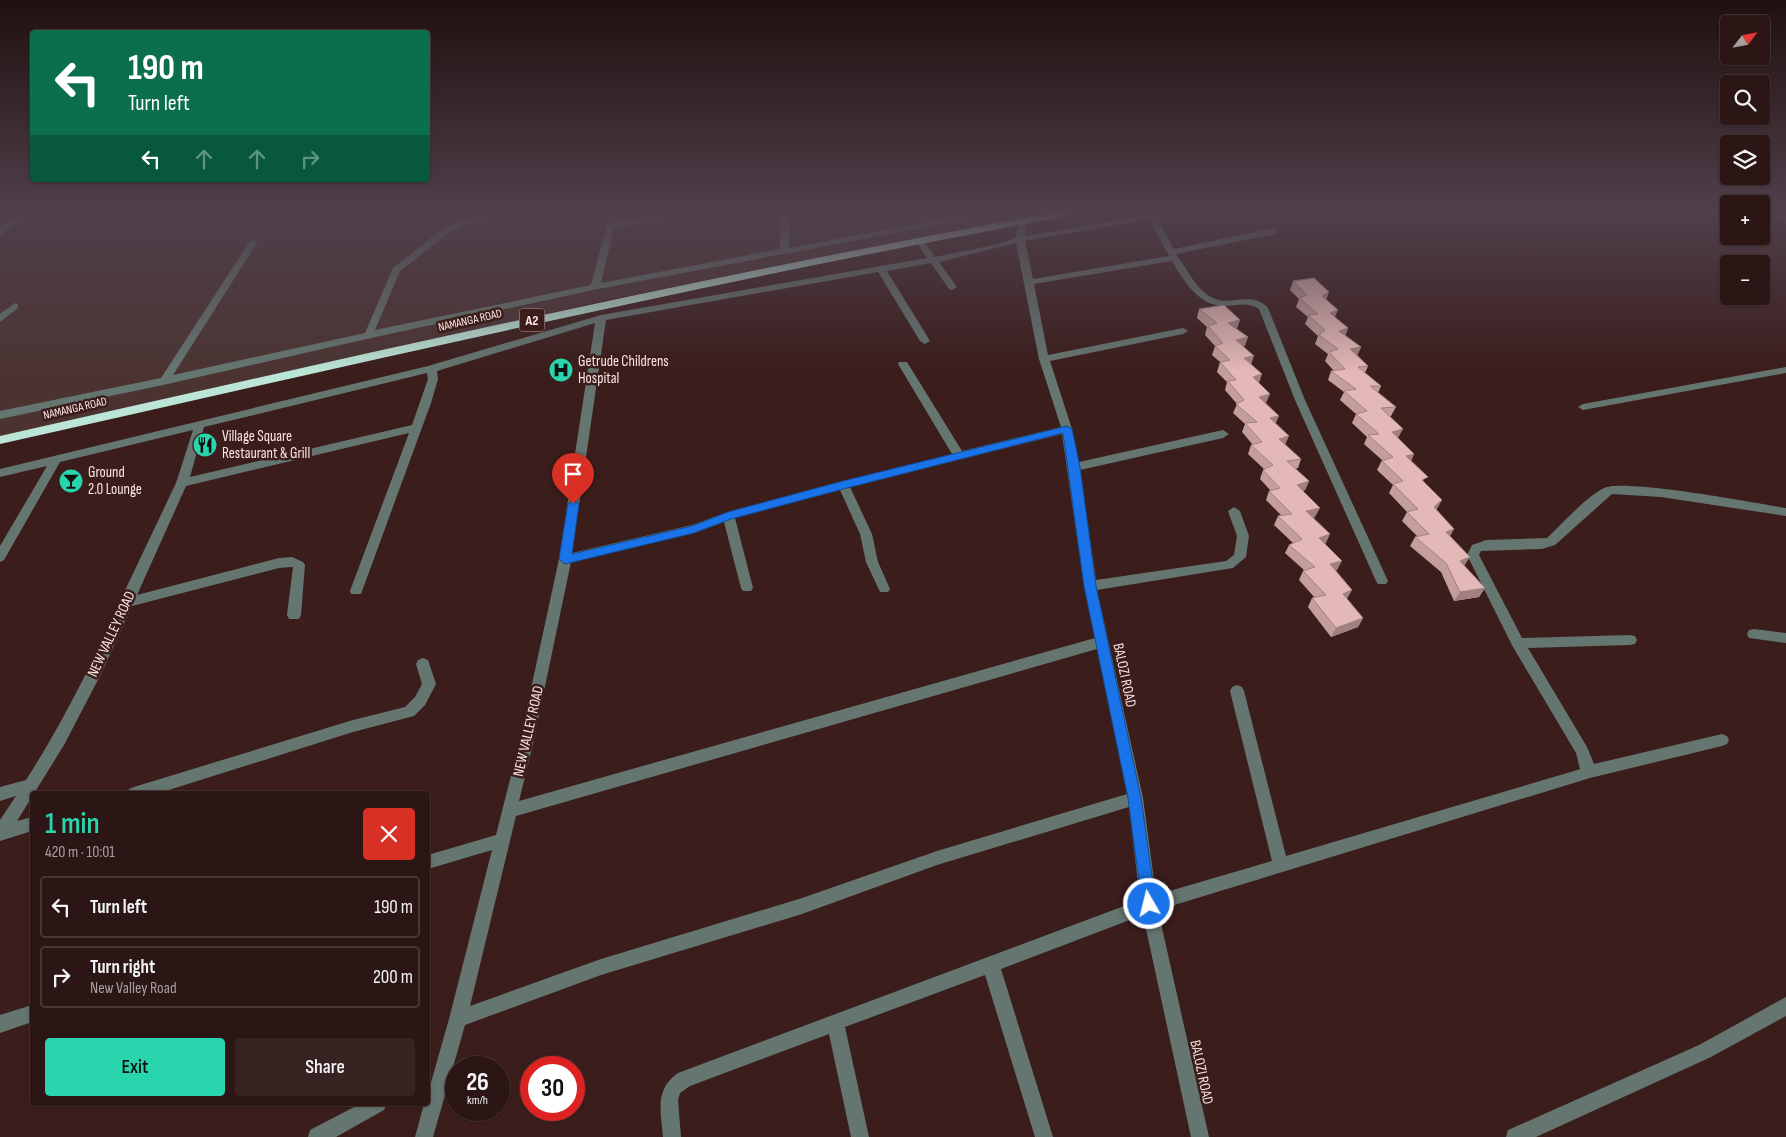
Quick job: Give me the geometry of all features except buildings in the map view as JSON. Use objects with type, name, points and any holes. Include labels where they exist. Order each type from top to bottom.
[{"type":"highway","name":"NAMANGA ROAD","points":[[0,440],[605,304],[791,266]]},
{"type":"street","points":[[163,382],[238,266]]},
{"type":"street","points":[[369,334],[396,270],[401,266]]},
{"type":"street","points":[[595,286],[600,266]]},
{"type":"street","points":[[0,415],[163,382],[369,334],[595,286],[700,266]]},
{"type":"street","points":[[0,473],[431,369],[601,318],[899,266]]},
{"type":"street","points":[[938,266],[952,288]]},
{"type":"street","name":"BALOZI ROAD","points":[[1026,266],[1044,359],[1067,429],[1090,586],[1134,798],[1149,904],[1200,1137]]},
{"type":"street","points":[[1030,282],[1114,266]]},
{"type":"street","points":[[1181,266],[1202,296],[1209,300],[1222,303],[1251,300],[1263,308],[1300,400],[1382,581]]},
{"type":"street","points":[[882,269],[925,341]]},
{"type":"street","points":[[0,319],[14,306]]},
{"type":"street","name":"NEW VALLEY ROAD","points":[[432,1089],[458,1019],[526,744],[565,559],[601,318]]},
{"type":"street","points":[[1044,359],[1183,331]]},
{"type":"street","points":[[903,364],[959,456]]},
{"type":"street","points":[[356,592],[417,428],[433,379],[431,369]]},
{"type":"street","points":[[1583,407],[1786,370]]},
{"type":"street","name":"NEW VALLEY ROAD","points":[[0,833],[64,733],[94,674],[125,603],[182,483],[200,424]]},
{"type":"street","points":[[182,483],[417,428]]},
{"type":"street","points":[[565,559],[694,529],[728,516],[843,485],[1067,429]]},
{"type":"street","points":[[1074,467],[1223,434]]},
{"type":"street","points":[[0,557],[56,460]]},
{"type":"street","points":[[843,485],[866,534],[872,562],[884,589]]},
{"type":"street","points":[[1588,772],[1582,751],[1518,643],[1473,555],[1476,548],[1486,545],[1542,544],[1551,542],[1601,495],[1609,490],[1621,489],[1662,493],[1786,512]]},
{"type":"street","points":[[1090,586],[1229,565],[1240,557],[1243,536],[1234,511]]},
{"type":"street","points":[[728,516],[747,588]]},
{"type":"street","points":[[125,603],[279,563],[292,562],[299,565],[294,614]]},
{"type":"street","points":[[1754,634],[1786,638]]},
{"type":"street","points":[[1518,643],[1630,640]]},
{"type":"street","points":[[509,811],[1101,642]]},
{"type":"street","points":[[144,791],[353,726],[409,712],[420,701],[428,684],[423,664]]},
{"type":"street","points":[[1237,691],[1281,866]]},
{"type":"street","points":[[672,1137],[669,1100],[673,1087],[684,1079],[1149,904],[1577,777],[1588,772],[1722,740]]},
{"type":"street","points":[[0,794],[31,785]]},
{"type":"street","points":[[458,1019],[601,967],[802,906],[937,858],[1134,798]]},
{"type":"street","points":[[0,833],[30,825]]},
{"type":"street","points":[[430,861],[502,840]]},
{"type":"street","points":[[991,965],[1044,1137]]},
{"type":"street","points":[[1516,1137],[1705,1051],[1786,1006]]},
{"type":"street","points":[[0,1024],[30,1015]]},
{"type":"street","points":[[835,1022],[860,1137]]},
{"type":"street","points":[[317,1137],[374,1106]]},
{"type":"street","name":"NEW VALLEY ROAD","points":[[424,1137],[429,1106]]},
{"type":"shaded area","points":[[0,266],[785,266],[611,299],[0,440]]},
{"type":"place","name":"Getrude Childrens Hospital","points":[[561,370]]},
{"type":"place","name":"Village Square Restaurant & Grill","points":[[205,445]]},
{"type":"place","name":"Ground 2.0 Lounge","points":[[71,481]]},
{"type":"route","points":[[573,504],[565,559],[694,529],[728,516],[843,485],[1067,429],[1090,586],[1134,798],[1149,904]]}]
